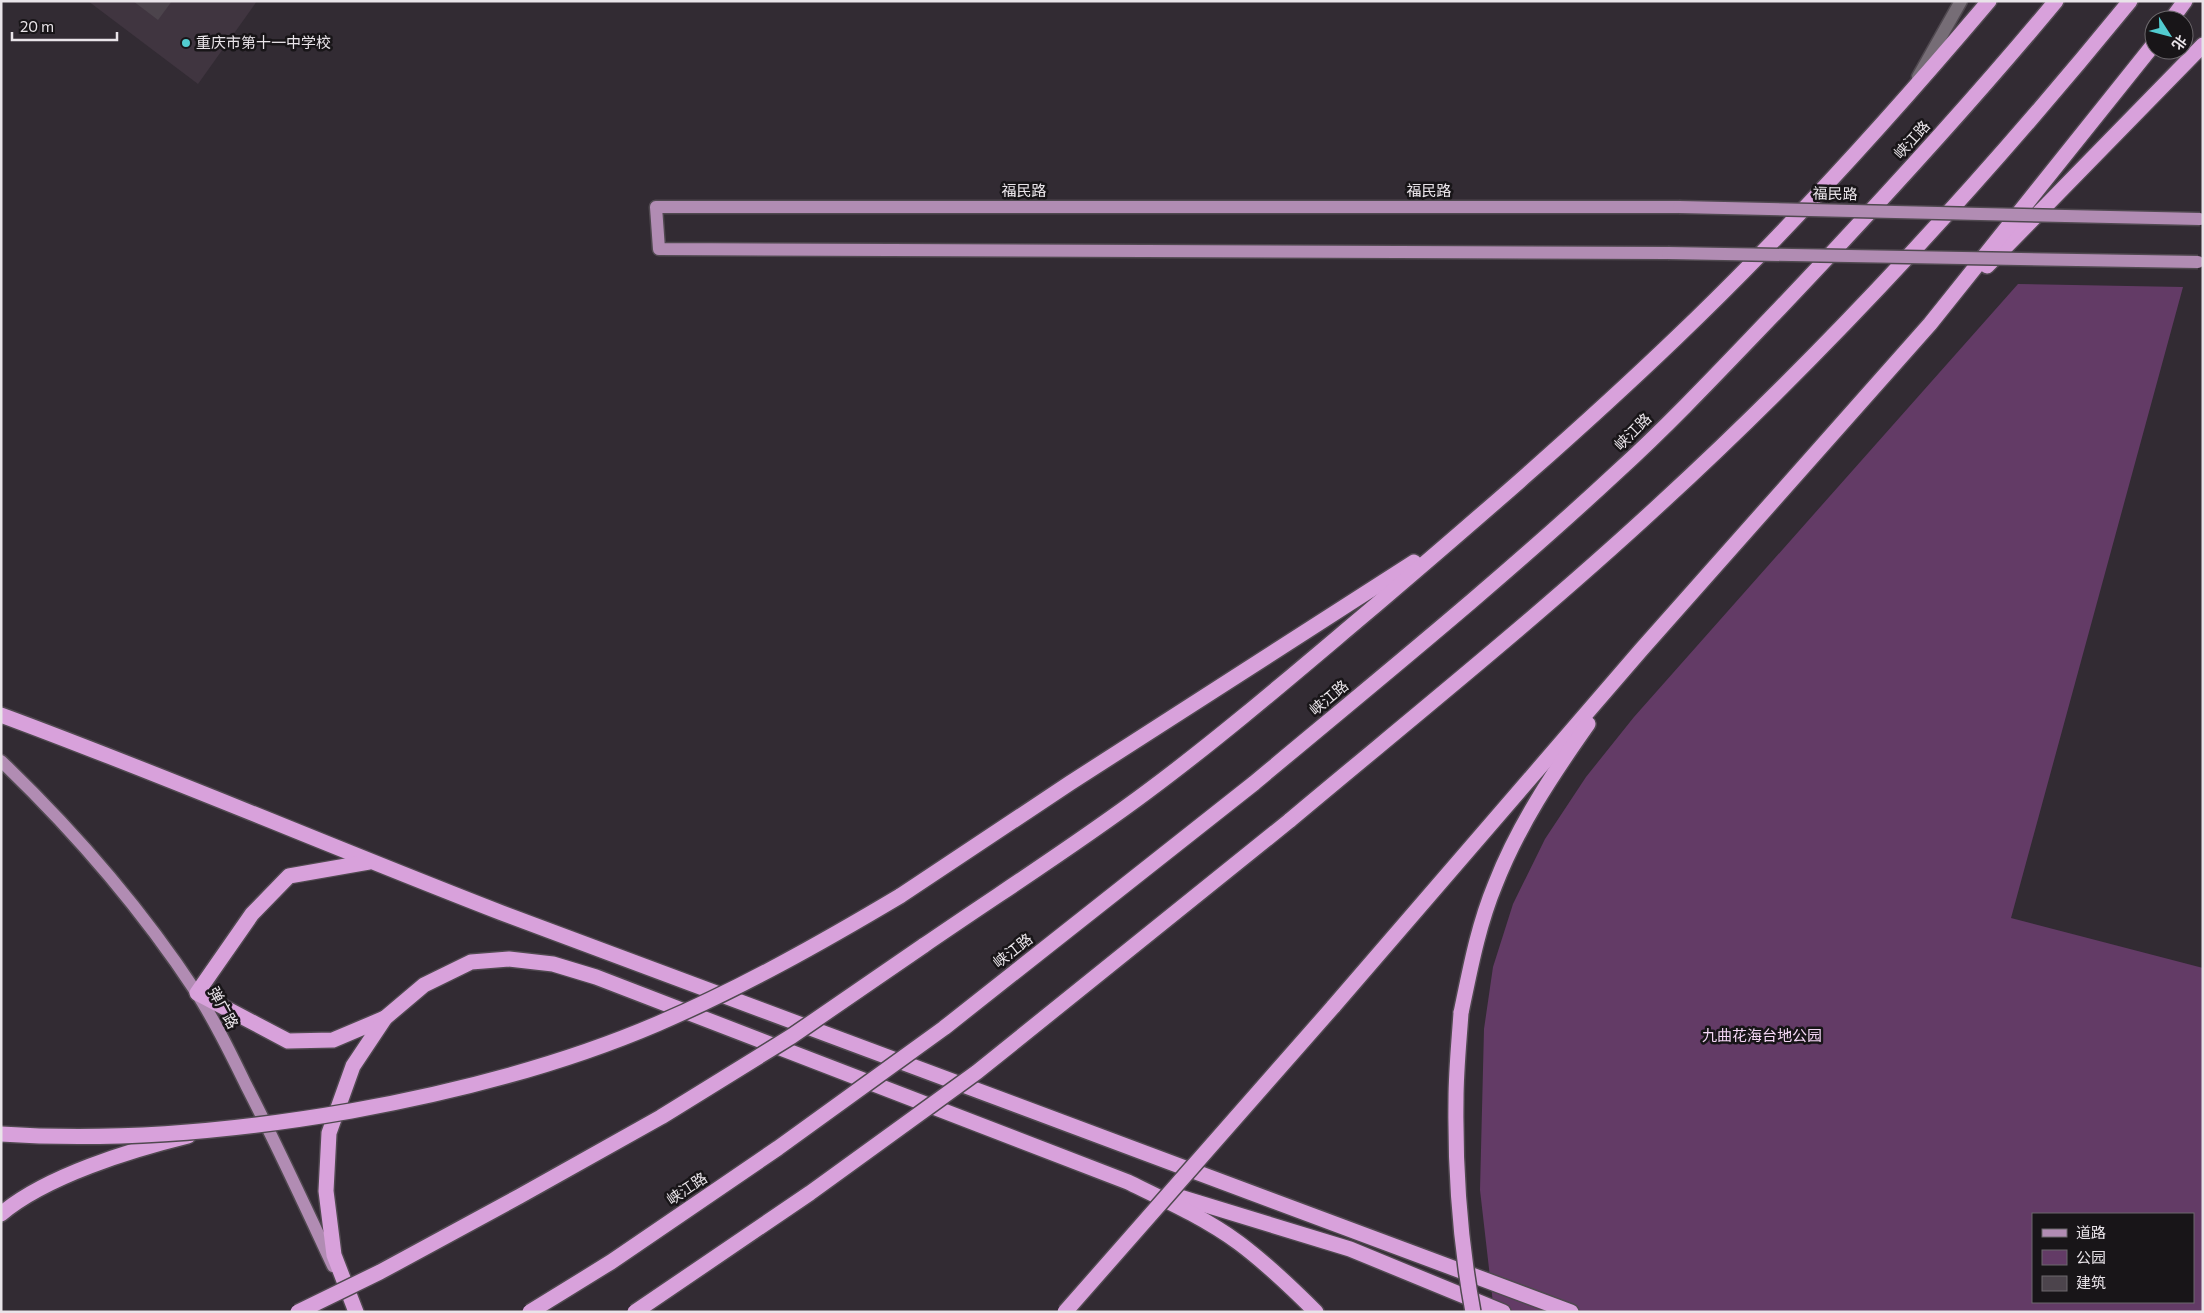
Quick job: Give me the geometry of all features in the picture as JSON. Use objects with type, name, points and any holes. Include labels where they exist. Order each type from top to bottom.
[{"type":"highway","points":[[298,1312],[398,1262],[661,1117],[792,1036],[1147,792],[1290,677],[1466,529],[1573,435],[1678,336],[1779,235],[1905,100],[1989,1]]},
{"type":"highway","name":"峡江路","points":[[530,1312],[611,1262],[762,1159],[944,1028],[1253,784],[1503,574],[1619,471],[1818,269],[1940,135],[2056,1]]},
{"type":"highway","points":[[635,1312],[810,1193],[977,1072],[1289,821],[1538,614],[1659,506],[1873,296],[1988,170],[2130,1]]},
{"type":"highway","points":[[1065,1312],[1333,1007],[1641,650],[1930,324],[2203,45]]},
{"type":"highway","points":[[1930,324],[2144,56]]},
{"type":"highway","points":[[1,1134],[40,1137],[126,1136],[214,1130],[306,1119],[402,1102],[483,1083],[575,1055],[656,1024],[744,984],[824,941],[900,896],[1078,778],[1466,529]]},
{"type":"highway","points":[[1473,1312],[1463,1260],[1456,1100],[1461,1013],[1477,939],[1494,885],[1518,834],[1548,780],[1641,650]]},
{"type":"highway","points":[[1,715],[86,746],[370,862],[1571,1312]]},
{"type":"highway","points":[[370,862],[289,876],[252,914],[197,994],[288,1041],[333,1040],[385,1018]]},
{"type":"highway","points":[[356,1312],[334,1255],[326,1191],[330,1133],[354,1066],[385,1018],[424,985],[471,962],[509,959],[553,964],[605,980],[1128,1182],[1350,1249],[1503,1312]]},
{"type":"highway","points":[[1,1214],[52,1182],[157,1144],[214,1130]]},
{"type":"highway","points":[[1128,1182],[1183,1209],[1238,1242],[1282,1278],[1316,1312]]},
{"type":"main road","name":"福民路","points":[[2201,262],[1668,253],[660,249],[656,207],[1679,207],[2202,219]]},
{"type":"main road","name":"弹广路","points":[[1,760],[42,800],[97,861],[149,924],[197,994],[267,1126],[356,1312]]},
{"type":"lane","points":[[1905,100],[1961,1]]},
{"type":"shaded area","name":"重庆市第十一中学校","points":[[88,1],[257,1],[198,84]]},
{"type":"green space","name":"九曲花海台地公园","points":[[2018,284],[2183,287],[2011,918],[2203,968],[2203,1312],[1494,1312],[1480,1190],[1484,1029],[1493,967],[1513,904],[1545,839],[1586,777],[1634,717]]},
{"type":"building","points":[[133,1],[172,1],[158,20]]},
{"type":"place","name":"重庆市第十一中学校","points":[[186,43]]}]
